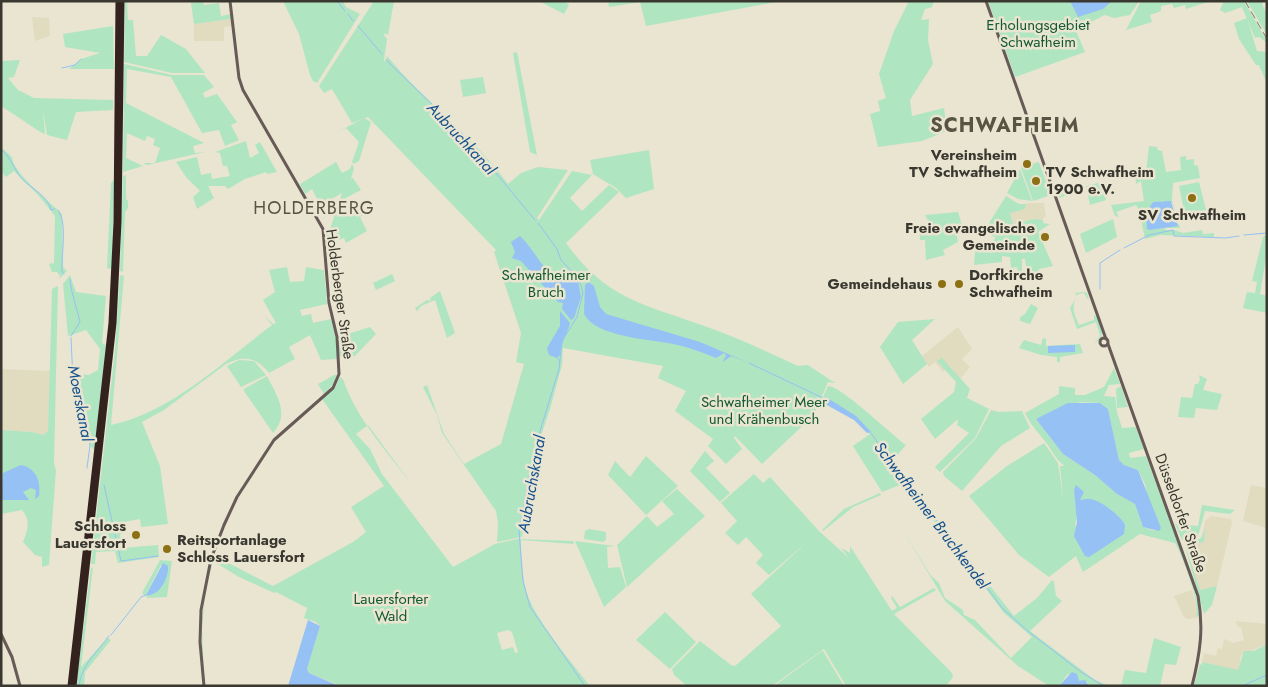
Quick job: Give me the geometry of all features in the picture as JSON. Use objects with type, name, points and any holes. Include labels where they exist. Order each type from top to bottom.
[{"type":"highway","points":[[72,686],[110,374],[116,272],[118,179],[118,1]]},
{"type":"highway","points":[[118,172],[122,1]]},
{"type":"main road","name":"Holderberger Straße","points":[[204,686],[200,642],[201,610],[211,559],[224,525],[237,497],[274,440],[333,388],[339,374],[337,337],[329,303],[322,229],[243,90],[239,78],[230,1]]},
{"type":"main road","points":[[986,1],[1102,325],[1106,345]]},
{"type":"main road","points":[[1104,338],[1100,343],[1106,345]]},
{"type":"main road","name":"Düsseldorfer Straße","points":[[1106,345],[1111,351],[1198,596],[1202,620],[1202,637],[1192,686]]},
{"type":"main road","points":[[1,634],[12,657],[20,686]]},
{"type":"shaded area","points":[[32,17],[49,18],[50,36],[35,41]]},
{"type":"shaded area","points":[[231,19],[233,26],[224,27],[224,41],[194,41],[194,24]]},
{"type":"shaded area","points":[[1026,203],[1044,203],[1046,217],[1043,220],[1035,219],[1013,224],[1010,212],[1025,209]]},
{"type":"shaded area","points":[[958,327],[972,349],[962,359],[970,367],[960,379],[950,366],[943,372],[935,362],[929,367],[922,356]]},
{"type":"shaded area","points":[[1,369],[50,371],[48,431],[43,435],[32,432],[1,430]]},
{"type":"shaded area","points":[[1251,485],[1267,488],[1267,528],[1243,521]]},
{"type":"shaded area","points":[[1211,516],[1231,519],[1232,523],[1217,586],[1199,591],[1187,548],[1189,545],[1202,539],[1205,521]]},
{"type":"shaded area","points":[[1192,590],[1198,613],[1196,618],[1188,619],[1184,617],[1174,596]]},
{"type":"shaded area","points":[[1236,621],[1267,624],[1267,644],[1241,655],[1238,671],[1202,662],[1204,653],[1216,656],[1218,648],[1222,649],[1224,639],[1233,643],[1244,640],[1241,627],[1238,627]]},
{"type":"green space","points":[[125,1],[127,1],[128,20],[133,20],[136,56],[147,56],[161,35],[186,49],[205,73],[172,73],[124,62]]},
{"type":"green space","points":[[203,1],[204,5],[219,3],[221,16],[231,14],[231,19],[194,24],[191,3]]},
{"type":"green space","points":[[283,1],[343,1],[346,7],[360,14],[317,83],[313,81],[310,75],[299,34]]},
{"type":"green space","points":[[374,1],[394,1],[388,35],[385,33],[384,35],[387,39],[385,62],[387,56],[480,150],[508,184],[521,173],[538,167],[568,170],[537,218],[539,220],[572,171],[592,175],[570,198],[582,211],[609,185],[619,192],[566,243],[597,277],[613,289],[646,306],[730,336],[798,366],[808,365],[835,383],[828,382],[814,415],[762,464],[735,436],[734,438],[742,449],[726,464],[708,446],[713,439],[675,411],[686,391],[658,378],[663,366],[563,348],[562,365],[536,451],[522,537],[497,542],[498,523],[496,511],[442,433],[437,415],[423,387],[427,385],[444,434],[464,464],[501,444],[524,364],[516,362],[521,333],[494,252],[496,250],[368,117],[352,123],[332,89],[324,93],[319,86]]},
{"type":"green space","points":[[539,1],[564,1],[569,5],[564,14]]},
{"type":"green space","points":[[608,1],[782,1],[646,26],[640,2],[609,7]]},
{"type":"green space","points":[[909,1],[934,1],[932,7],[925,9],[921,20],[929,19],[928,40],[933,64],[910,100],[912,116],[944,108],[947,131],[922,141],[878,147],[870,114],[880,111],[878,101],[886,98],[879,74],[894,31]]},
{"type":"green space","name":"Erholungsgebiet Schwafheim","points":[[988,1],[1139,1],[1130,15],[1114,18],[1105,15],[1091,22],[1073,24],[1085,52],[1015,77]]},
{"type":"green space","points":[[1141,1],[1211,1],[1186,9],[1185,5],[1174,8],[1172,4],[1161,6],[1161,11],[1150,15],[1152,22],[1126,30]]},
{"type":"green space","points":[[1224,1],[1244,1],[1267,43],[1259,37],[1255,38],[1242,7],[1225,13],[1220,10]]},
{"type":"green space","points":[[1247,1],[1261,1],[1267,15],[1267,35]]},
{"type":"green space","points":[[1247,18],[1257,51],[1267,52],[1267,84],[1259,65],[1256,65],[1239,39],[1234,23]]},
{"type":"green space","points":[[113,26],[114,69],[69,69],[81,59],[100,53],[65,47],[63,34]]},
{"type":"green space","points":[[1,38],[2,61],[20,60],[14,77],[8,78],[18,90],[34,98],[113,100],[113,110],[76,112],[67,140],[47,135],[43,111],[45,134],[42,133],[1,106]]},
{"type":"green space","points":[[517,52],[537,155],[530,152],[513,53]]},
{"type":"green space","points":[[124,64],[172,75],[204,75],[214,87],[203,93],[205,98],[217,94],[237,122],[231,125],[239,140],[225,146],[219,130],[202,133],[171,77],[127,69],[126,103],[204,143],[193,146],[195,153],[205,152],[147,165],[143,163],[155,163],[160,148],[153,145],[155,139],[147,136],[145,141],[127,133],[126,158],[143,166],[123,172]]},
{"type":"green space","points":[[483,77],[486,93],[463,97],[460,80]]},
{"type":"green space","points":[[364,118],[371,122],[359,161],[354,164],[352,162],[359,142],[346,128],[334,134]]},
{"type":"green space","points":[[246,141],[250,158],[259,153],[255,145],[260,142],[277,172],[267,174],[266,172],[245,179],[228,189],[225,186],[208,186],[214,198],[197,209],[193,197],[200,191],[186,177],[176,162],[197,157],[201,175],[211,173],[212,179],[230,176],[227,166],[223,166],[220,153],[215,152]]},
{"type":"green space","points":[[1149,146],[1157,147],[1158,150],[1162,151],[1166,172],[1181,170],[1180,157],[1186,156],[1186,160],[1194,159],[1194,165],[1198,166],[1200,178],[1173,183],[1172,200],[1178,220],[1172,202],[1163,202],[1162,199],[1162,202],[1156,202],[1150,230],[1165,228],[1166,230],[1175,230],[1183,233],[1202,230],[1203,234],[1214,233],[1214,237],[1160,235],[1145,239],[1139,210],[1136,205],[1116,212],[1119,217],[1115,216],[1111,205],[1144,201],[1141,181],[1136,184],[1135,172],[1146,173]]},
{"type":"green space","points":[[1,147],[12,157],[18,171],[25,179],[62,214],[63,267],[67,271],[59,279],[60,276],[57,272],[52,272],[49,264],[54,263],[55,216],[39,196],[14,171],[6,177],[1,171]]},
{"type":"green space","points":[[649,150],[654,189],[626,198],[616,188],[593,174],[590,160]]},
{"type":"green space","name":"TV Schwafheim 1900 e.V.","points":[[1031,160],[1032,164],[1039,162],[1051,195],[1033,201],[1021,168],[1024,163]]},
{"type":"green space","points":[[336,162],[342,173],[350,169],[352,164],[354,168],[351,179],[353,178],[361,190],[344,199],[337,217],[358,207],[363,215],[360,217],[367,231],[346,243],[344,238],[337,241],[336,231],[331,233],[327,242],[326,232],[330,229],[342,193],[314,209],[311,204],[318,201],[312,189],[305,194],[300,184]]},
{"type":"green space","points":[[1020,169],[1032,201],[1018,199],[1007,193]]},
{"type":"green space","points":[[126,175],[128,208],[125,212],[123,272],[120,271],[123,176]]},
{"type":"green space","points":[[114,180],[111,269],[107,268],[111,183]]},
{"type":"green space","points":[[1082,182],[1084,189],[1059,198],[1055,187],[1057,191]]},
{"type":"green space","points":[[1101,182],[1106,200],[1090,205],[1086,186]]},
{"type":"green space","name":"SV Schwafheim","points":[[1199,182],[1206,210],[1185,215],[1179,186]]},
{"type":"green space","points":[[1006,196],[1019,204],[1026,204],[1025,209],[1010,213],[1013,224],[1035,219],[1043,220],[1043,223],[1050,224],[1038,232],[1053,266],[1039,269],[1039,274],[1027,273],[1025,259],[1022,259],[1022,271],[1018,272],[1017,267],[1011,268],[1010,257],[1002,256],[1002,262],[974,265],[976,241],[990,249],[996,236],[994,237],[985,231],[989,225],[995,229],[989,223]]},
{"type":"green space","points":[[958,212],[962,225],[955,226],[958,242],[943,250],[945,255],[926,260],[925,240],[920,240],[919,229],[932,228],[925,215]]},
{"type":"green space","points":[[1113,219],[1117,237],[1086,253],[1080,234]]},
{"type":"green space","points":[[1179,224],[1180,228],[1166,228]]},
{"type":"green space","points":[[1267,234],[1267,252],[1260,294],[1267,296],[1267,313],[1243,308],[1247,292],[1255,293],[1257,282],[1252,281],[1263,237]]},
{"type":"green space","points":[[287,267],[290,282],[304,281],[306,267],[324,270],[327,304],[300,310],[302,316],[311,314],[313,323],[331,319],[336,338],[337,359],[321,360],[310,335],[289,347],[295,359],[269,373],[260,364],[250,359],[233,361],[226,364],[164,410],[142,422],[160,466],[168,524],[141,527],[140,519],[124,522],[128,531],[120,534],[122,548],[158,545],[159,557],[118,563],[115,551],[96,552],[95,564],[91,564],[115,350],[120,275],[124,276],[111,425],[155,409],[196,384],[272,325],[264,316],[273,324],[276,323],[263,300],[275,292],[269,270]]},
{"type":"green space","points":[[392,274],[395,281],[376,290],[373,283]]},
{"type":"green space","points":[[70,275],[76,292],[106,296],[102,343],[106,345],[95,451],[90,445],[71,373],[89,375],[98,370],[100,349],[86,330],[68,336],[63,284]]},
{"type":"green space","points":[[58,286],[54,464],[56,470],[49,565],[42,567],[42,557],[35,555],[23,542],[28,522],[22,510],[1,514],[1,430],[32,432],[43,435],[48,431],[52,289]]},
{"type":"green space","points":[[440,291],[455,333],[447,338],[435,300],[421,306],[417,311],[415,308],[427,300],[431,301],[430,298]]},
{"type":"green space","points":[[1084,292],[1087,293],[1089,301],[1084,293],[1077,296],[1075,293]]},
{"type":"green space","points":[[1076,298],[1074,309],[1079,325],[1094,320],[1094,315],[1098,317],[1103,334],[1101,334],[1102,337],[1098,342],[1101,337],[1094,344],[1100,336],[1096,322],[1077,329],[1070,308]]},
{"type":"green space","points":[[1031,304],[1038,308],[1030,324],[1020,321],[1020,317],[1025,314]]},
{"type":"green space","points":[[935,319],[912,340],[927,364],[903,384],[880,347],[898,322]]},
{"type":"green space","points":[[370,327],[376,334],[355,356],[339,356],[338,337]]},
{"type":"green space","points":[[1043,338],[1046,339],[1046,346],[1080,344],[1083,353],[1060,357],[1060,362],[1057,362],[1057,357],[1041,355],[1019,348],[1024,340],[1041,345]]},
{"type":"green space","points":[[942,358],[970,389],[967,398],[989,409],[975,438],[940,472],[935,467],[969,433],[957,425],[958,419],[935,439],[921,419],[954,392],[956,382],[937,361]]},
{"type":"green space","points":[[239,360],[254,361],[266,375],[241,387],[227,366]]},
{"type":"green space","points":[[1114,368],[1120,384],[1109,385],[1104,396],[1115,397],[1122,428],[1136,427],[1144,449],[1129,453],[1130,458],[1146,456],[1193,584],[1200,615],[1196,618],[1197,611],[1194,592],[1175,543],[1140,534],[1083,572],[1076,556],[1049,577],[1019,555],[969,496],[1007,466],[1044,443],[1058,463],[1063,498],[1060,466],[1065,466],[1057,459],[1032,426],[1025,413],[1059,394],[1059,386],[1075,388],[1075,395],[1085,395],[1104,387]],"holes":[[[1080,402],[1100,403],[1108,409],[1119,460],[1124,465],[1138,470],[1145,484],[1155,531],[1143,527],[1135,504],[1117,494],[1095,475],[1063,454],[1036,419]],[[1074,490],[1084,492],[1079,498],[1080,500],[1117,515],[1125,525],[1075,526],[1077,515]]]},
{"type":"green space","points":[[337,375],[332,386],[324,394],[318,384]]},
{"type":"green space","points":[[1199,375],[1207,379],[1203,390],[1222,394],[1217,410],[1196,408],[1194,418],[1178,417],[1181,397],[1192,398],[1195,384],[1198,384],[1200,380]]},
{"type":"green space","points":[[267,376],[278,398],[281,412],[281,419],[273,433],[244,391],[244,389]]},
{"type":"green space","name":"Lauersforter Wald","points":[[340,377],[343,379],[356,408],[367,426],[356,434],[370,449],[382,474],[453,567],[495,544],[517,539],[573,541],[574,544],[521,540],[523,572],[526,590],[536,613],[554,640],[590,686],[341,686],[309,673],[307,669],[320,626],[316,622],[304,618],[307,608],[276,592],[274,593],[239,577],[213,561],[207,586],[211,562],[215,556],[273,586],[353,542],[366,532],[351,507],[384,486],[322,399],[335,387]],"holes":[[[508,630],[512,632],[518,652],[515,653],[513,647],[502,650],[497,633]]]},
{"type":"green space","points":[[828,386],[843,393],[906,445],[894,459],[912,488],[1014,616],[1037,598],[1052,580],[1054,582],[1056,596],[1062,601],[1030,631],[1095,680],[1109,686],[1089,686],[1087,682],[1079,681],[1068,674],[1059,686],[1049,686],[1018,666],[945,601],[902,529],[931,576],[939,583],[945,598],[963,610],[964,615],[975,620],[1011,658],[1032,637],[1004,613],[977,577],[972,575],[973,572],[967,564],[961,562],[962,558],[905,483],[882,492],[853,446],[870,434],[844,410],[822,399]]},
{"type":"green space","points":[[1121,386],[1128,407],[1117,408],[1116,389]]},
{"type":"green space","points":[[991,410],[999,412],[1022,411],[1030,428],[1001,446],[962,491],[944,476],[943,472],[976,438]]},
{"type":"green space","points":[[368,425],[415,489],[385,450]]},
{"type":"green space","points":[[705,451],[714,461],[706,468],[730,493],[720,502],[690,471]]},
{"type":"green space","points":[[646,456],[678,486],[646,515],[608,475],[615,461],[630,477]]},
{"type":"green space","points":[[754,474],[763,483],[770,477],[819,531],[849,558],[841,548],[850,553],[850,546],[892,611],[897,608],[891,598],[892,596],[900,607],[934,588],[936,590],[894,614],[952,673],[953,677],[946,686],[846,686],[824,649],[772,686],[687,686],[674,675],[672,669],[700,641],[731,665],[735,666],[781,626],[751,594],[808,541],[769,575],[756,563],[763,555],[746,537],[738,545],[725,533],[737,521],[721,503]]},
{"type":"green space","points":[[677,489],[705,516],[627,587],[617,545],[647,516],[657,527],[674,514],[662,501]]},
{"type":"green space","points":[[880,493],[881,495],[853,507],[822,530],[844,509]]},
{"type":"green space","points":[[1202,505],[1235,510],[1230,514],[1205,511],[1198,536],[1182,540],[1175,524],[1198,526]]},
{"type":"green space","points":[[1205,528],[1204,542],[1192,544],[1187,551],[1200,590],[1217,586],[1212,605],[1204,614],[1186,550],[1188,545],[1201,538]]},
{"type":"green space","points":[[589,529],[606,532],[606,540],[603,542],[584,539],[585,531]]},
{"type":"green space","points":[[575,541],[615,546],[607,547],[608,568],[620,567],[626,587],[604,607]]},
{"type":"green space","points":[[160,560],[172,561],[167,597],[148,598],[142,593]],"holes":[[[161,565],[166,578],[156,593],[146,594]]]},
{"type":"green space","points":[[93,567],[81,667],[106,640],[106,637],[111,640],[85,672],[84,686],[76,686],[91,568]]},
{"type":"green space","points":[[207,586],[204,609],[202,631],[205,593]]},
{"type":"green space","points":[[665,612],[696,642],[670,669],[636,640]]},
{"type":"green space","points":[[202,631],[204,686],[202,654]]},
{"type":"green space","points":[[1154,638],[1181,647],[1176,665],[1165,664],[1160,686],[1121,686],[1125,670],[1146,673]]},
{"type":"green space","points":[[1267,644],[1267,686],[1194,686],[1202,662],[1238,670],[1244,651],[1254,651]]},
{"type":"green space","points":[[822,651],[844,686],[774,686]]},
{"type":"water","points":[[1070,1],[1112,1],[1103,9],[1078,17]]},
{"type":"water","points":[[1171,201],[1178,226],[1147,229],[1146,213],[1153,202]]},
{"type":"water","points":[[520,236],[549,271],[556,276],[578,281],[581,297],[574,318],[571,320],[562,309],[563,303],[558,302],[521,261],[512,258],[515,252],[511,242]]},
{"type":"water","points":[[588,282],[594,286],[600,307],[606,314],[700,342],[749,363],[731,356],[723,362],[726,355],[724,353],[716,358],[673,344],[624,336],[600,328],[590,322],[584,314],[585,285]]},
{"type":"water","points":[[560,311],[570,323],[560,355],[557,358],[549,355],[547,348],[560,326]]},
{"type":"water","points":[[1075,345],[1075,352],[1048,353],[1048,346]]},
{"type":"water","points":[[826,397],[856,416],[871,432],[867,433],[854,420],[825,404],[823,399]]},
{"type":"water","points":[[1068,403],[1100,403],[1108,409],[1119,460],[1124,465],[1138,470],[1161,528],[1159,531],[1143,527],[1135,504],[1117,494],[1095,475],[1063,454],[1036,419]]},
{"type":"water","points":[[21,465],[34,472],[38,480],[39,496],[35,499],[36,490],[31,488],[23,492],[29,500],[1,500],[3,473]]},
{"type":"water","points":[[1076,485],[1084,492],[1080,500],[1091,499],[1103,504],[1119,517],[1125,525],[1124,534],[1089,557],[1085,556],[1074,536],[1077,522],[1074,490]]},
{"type":"water","points":[[163,563],[168,566],[165,581],[155,593],[146,595]]},
{"type":"water","points":[[308,620],[320,626],[307,669],[309,673],[339,686],[288,686]]},
{"type":"water","points":[[1072,672],[1077,674],[1079,681],[1085,680],[1089,686],[1059,686]]},
{"type":"waterway","name":"Aubruchkanal","points":[[337,1],[345,11]]},
{"type":"waterway","name":"Aubruchkanal","points":[[348,14],[353,21]]},
{"type":"waterway","name":"Aubruchkanal","points":[[358,26],[382,54]]},
{"type":"waterway","points":[[62,68],[75,65],[81,59]]},
{"type":"waterway","name":"Aubruchkanal","points":[[386,60],[465,136],[535,220]]},
{"type":"waterway","name":"Moerskanal","points":[[1,149],[22,179],[47,201],[51,210],[54,209]]},
{"type":"waterway","name":"Moerskanal","points":[[58,210],[63,223],[62,272],[64,274]]},
{"type":"waterway","name":"Aubruchskanal","points":[[538,223],[557,249],[561,260],[579,279],[583,293],[577,317],[562,341],[559,369],[534,451],[519,531],[523,581],[530,607],[585,686]]},
{"type":"waterway","points":[[1124,248],[1149,235],[1173,230],[1174,236],[1225,238],[1239,236]]},
{"type":"waterway","points":[[1244,235],[1267,233]]},
{"type":"waterway","points":[[1100,289],[1100,263],[1120,250]]},
{"type":"waterway","name":"Moerskanal","points":[[70,279],[80,322],[71,336]]},
{"type":"waterway","name":"Moerskanal","points":[[71,338],[73,380],[90,445],[87,468]]},
{"type":"waterway","name":"Aubruchskanal","points":[[557,358],[560,361]]},
{"type":"waterway","name":"Schwafheimer Bruchkendel","points":[[749,363],[825,399]]},
{"type":"waterway","name":"Schwafheimer Bruchkendel","points":[[870,432],[1003,609],[1029,632],[1081,672],[1104,686]]},
{"type":"waterway","name":"Moerskanal","points":[[104,485],[121,561],[158,556]]},
{"type":"waterway","name":"Moerskanal","points":[[111,635],[141,597],[146,595]]},
{"type":"waterway","name":"Moerskanal","points":[[79,686],[86,666],[109,636]]},
{"type":"waterway","name":"Schwafheimer Bruchkendel","points":[[1242,686],[1267,675]]},
{"type":"railway","points":[[1245,1],[1267,39]]},
{"type":"place","name":"Vereinsheim TV Schwafheim","points":[[1027,164]]},
{"type":"place","name":"TV Schwafheim 1900 e.V.","points":[[1036,181]]},
{"type":"place","name":"SV Schwafheim","points":[[1192,198]]},
{"type":"place","name":"Freie evangelische Gemeinde","points":[[1045,237]]},
{"type":"place","name":"Gemeindehaus","points":[[942,284]]},
{"type":"place","name":"Dorfkirche Schwafheim","points":[[959,284]]},
{"type":"place","name":"Schloss Lauersfort","points":[[136,535]]},
{"type":"place","name":"Reitsportanlage Schloss Lauersfort","points":[[167,549]]},
{"type":"district","name":"SCHWAFHEIM","points":[[1005,125]]},
{"type":"district","name":"HOLDERBERG","points":[[314,208]]},
{"type":"park label","name":"Schwafheimer Bruch","points":[[546,284]]},
{"type":"park label","name":"Schwafheimer Meer und Krähenbusch","points":[[764,410]]}]
